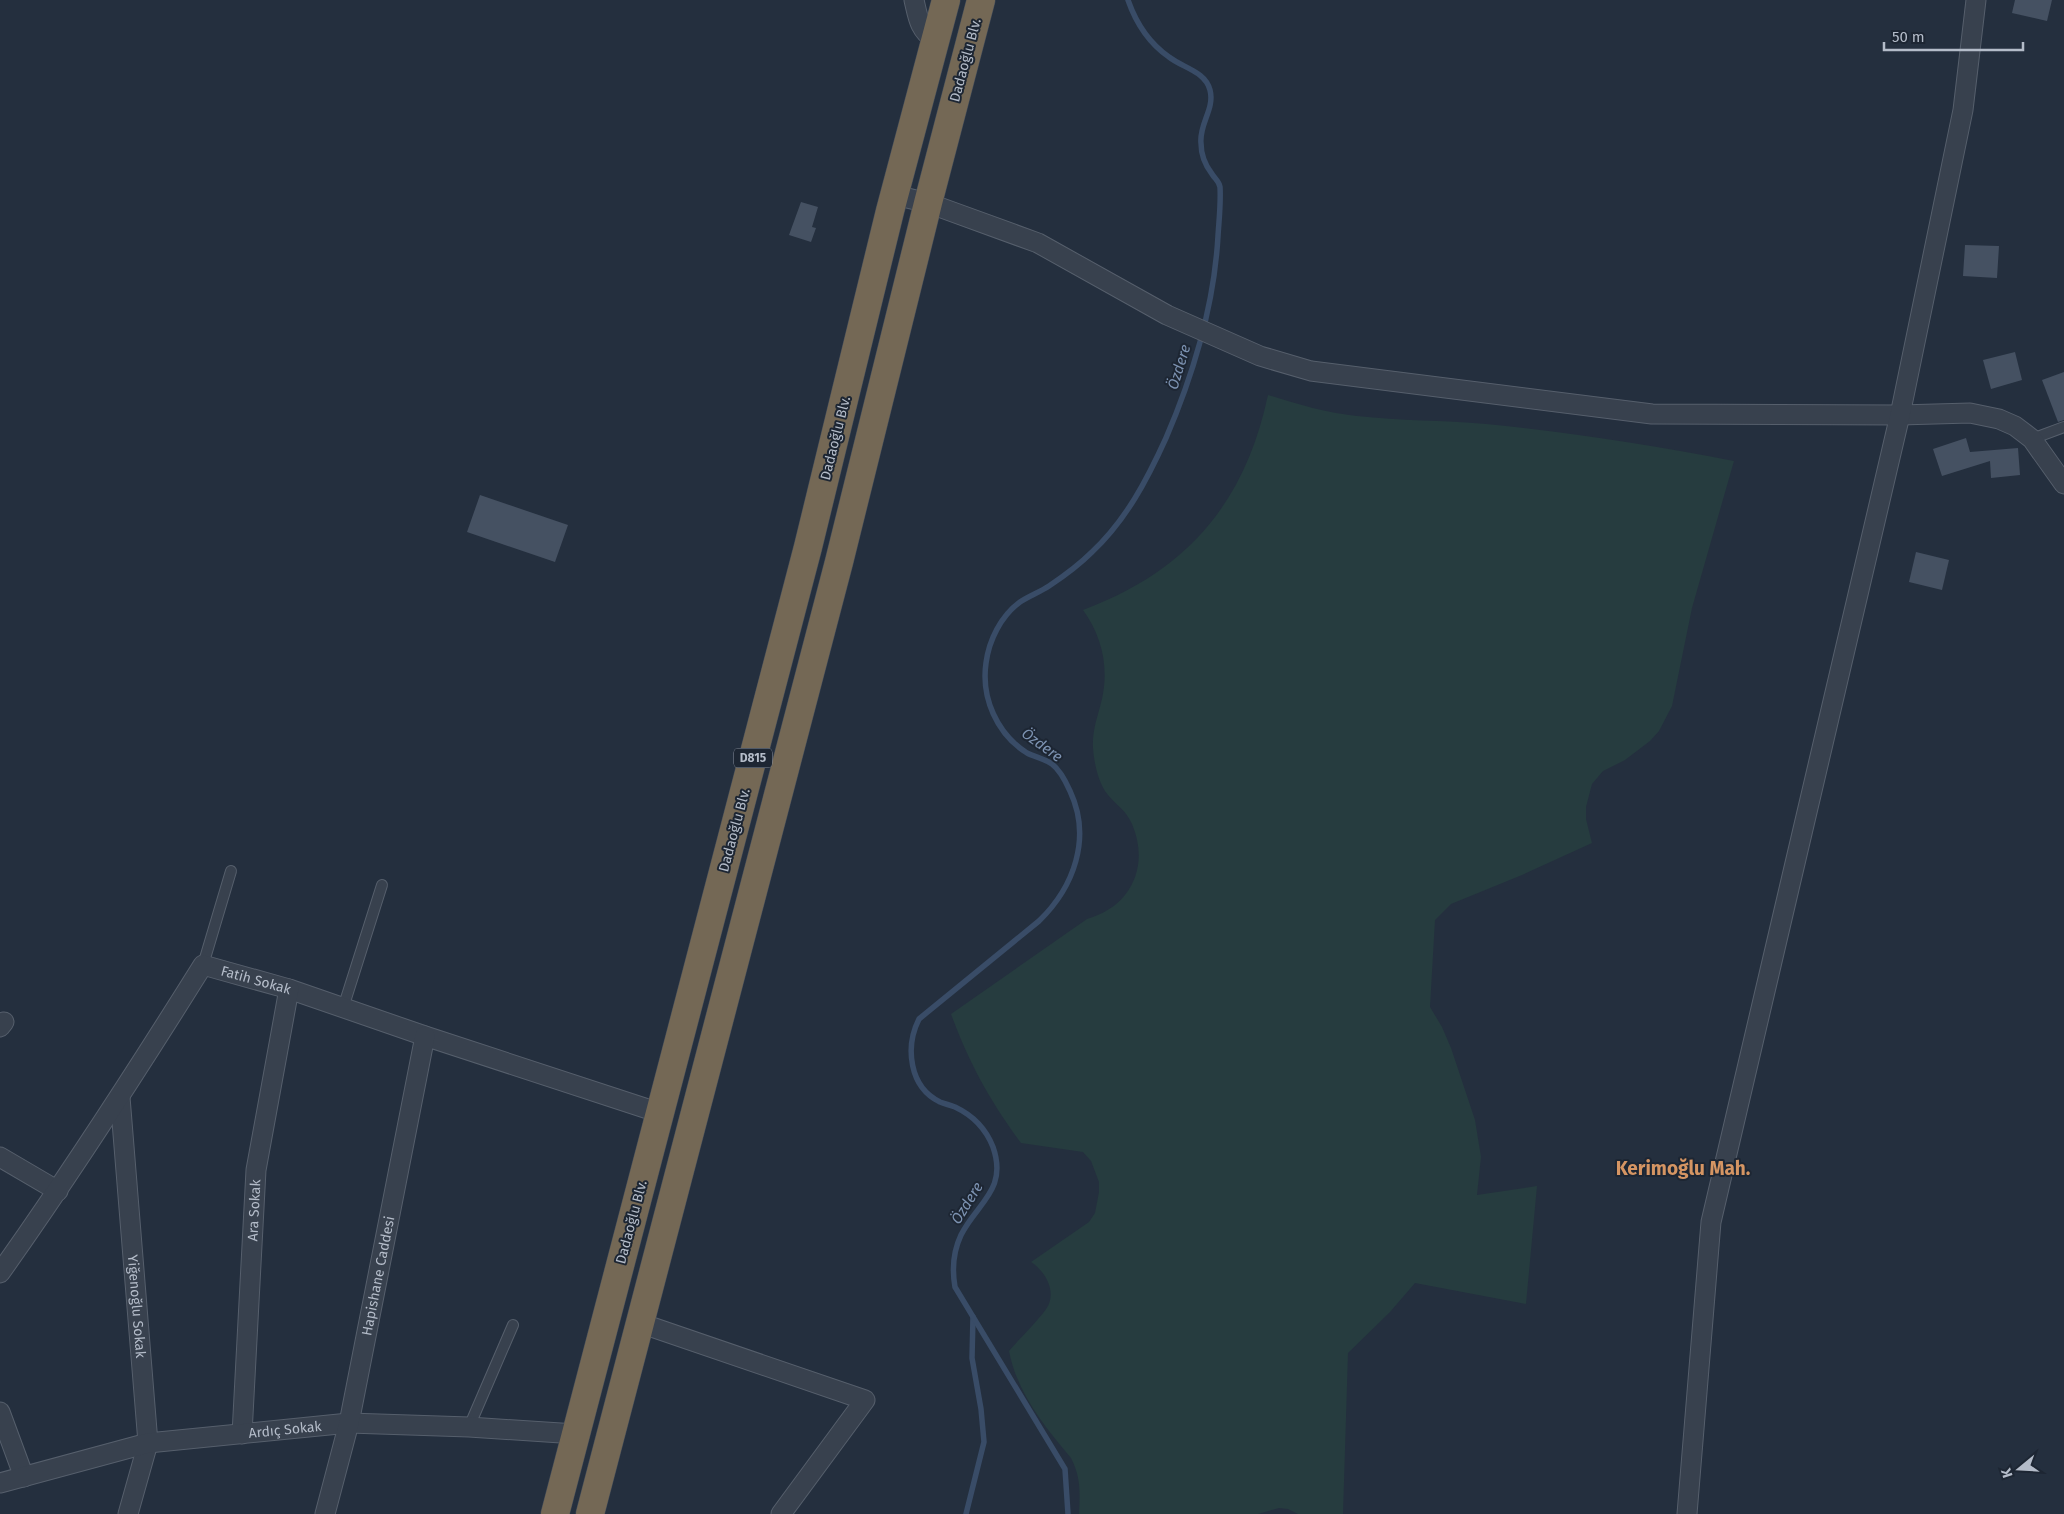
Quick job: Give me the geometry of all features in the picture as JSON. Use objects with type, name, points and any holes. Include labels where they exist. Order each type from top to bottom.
[{"type":"highway","name":"Dadaoğlu Blv.","points":[[555,1514],[808,547],[895,195],[946,0]]},
{"type":"highway","name":"Dadaoğlu Blv.","points":[[590,1514],[839,562],[928,203],[981,0]]},
{"type":"street","points":[[914,0],[920,26],[926,34],[935,40]]},
{"type":"street","points":[[1687,1514],[1711,1222],[1900,415],[1963,110],[1976,0]]},
{"type":"street","points":[[895,195],[928,203],[1038,243],[1167,315],[1260,356],[1311,371],[1652,414],[1900,415],[1970,413],[1999,418],[2015,426],[2032,439],[2064,484]]},
{"type":"street","name":"Fatih Sokak","points":[[0,1273],[58,1191],[120,1097],[203,964],[289,989],[660,1113]]},
{"type":"street","name":"Ara Sokak","points":[[242,1434],[256,1170],[289,989]]},
{"type":"street","name":"Hapishane Caddesi","points":[[325,1514],[349,1423],[425,1036]]},
{"type":"street","name":"Yiğenoğlu Sokak","points":[[120,1097],[148,1443],[128,1514]]},
{"type":"street","points":[[0,1157],[58,1191]]},
{"type":"street","points":[[640,1323],[865,1400],[780,1514]]},
{"type":"street","points":[[0,1412],[24,1477]]},
{"type":"street","name":"Ardıç Sokak","points":[[0,1483],[148,1443],[349,1423],[469,1427],[576,1434]]},
{"type":"lane","points":[[2032,439],[2064,427]]},
{"type":"lane","points":[[203,964],[231,871]]},
{"type":"lane","points":[[343,1008],[382,885]]},
{"type":"lane","points":[[469,1427],[513,1325]]},
{"type":"green space","points":[[1268,395],[1312,408],[1345,415],[1486,424],[1548,431],[1641,444],[1734,461],[1692,608],[1672,706],[1659,731],[1650,741],[1625,760],[1603,771],[1592,784],[1586,807],[1586,819],[1592,843],[1522,875],[1451,904],[1435,920],[1430,1007],[1442,1027],[1451,1048],[1475,1120],[1481,1157],[1477,1195],[1537,1186],[1526,1304],[1415,1283],[1390,1312],[1348,1353],[1343,1514],[1298,1514],[1288,1509],[1279,1508],[1258,1514],[1079,1514],[1079,1485],[1077,1472],[1071,1458],[1051,1434],[1025,1395],[1018,1381],[1009,1351],[1040,1316],[1050,1300],[1051,1294],[1048,1281],[1041,1270],[1031,1262],[1089,1222],[1095,1213],[1099,1182],[1091,1161],[1083,1152],[1021,1143],[981,1081],[965,1049],[951,1014],[1087,919],[1115,905],[1133,883],[1139,855],[1132,824],[1127,815],[1105,790],[1099,779],[1094,760],[1093,735],[1102,699],[1105,675],[1099,641],[1090,620],[1083,610],[1120,594],[1153,575],[1181,553],[1206,528],[1227,500],[1244,469],[1258,434]]},
{"type":"building","points":[[2015,0],[2052,0],[2047,21],[2012,13]]},
{"type":"building","points":[[801,202],[818,207],[812,227],[816,228],[811,242],[789,235]]},
{"type":"building","points":[[1965,245],[1999,246],[1997,278],[1963,276]]},
{"type":"building","points":[[2015,352],[2022,380],[1991,389],[1983,360]]},
{"type":"building","points":[[2064,372],[2064,420],[2058,422],[2042,380]]},
{"type":"building","points":[[1966,438],[1970,452],[2018,448],[2020,475],[1991,478],[1990,461],[1942,476],[1933,449]]},
{"type":"building","points":[[480,495],[568,525],[555,562],[467,532]]},
{"type":"building","points":[[1916,552],[1949,560],[1942,590],[1909,582]]},
{"type":"waterway","name":"Özdere","points":[[1068,1514],[1065,1469],[955,1287],[954,1261],[958,1241],[989,1195],[997,1174],[997,1162],[993,1147],[986,1134],[973,1118],[955,1107],[940,1102],[922,1087],[916,1077],[911,1054],[912,1042],[919,1019],[1039,921],[1062,893],[1070,877],[1076,861],[1079,844],[1079,826],[1070,791],[1055,767],[1027,753],[1016,745],[1007,736],[993,714],[986,689],[985,676],[988,654],[993,637],[1007,614],[1020,602],[1049,586],[1082,561],[1104,540],[1135,499],[1159,454],[1176,414],[1194,364],[1207,314],[1216,262],[1220,199],[1220,187],[1205,163],[1201,147],[1202,129],[1210,104],[1210,90],[1199,74],[1175,61],[1149,39],[1135,17],[1128,0]]},
{"type":"waterway","points":[[966,1514],[984,1442],[981,1409],[972,1358],[973,1317]]},
{"type":"district","name":"Kerimoğlu Mah.","points":[[1683,1168]]}]
